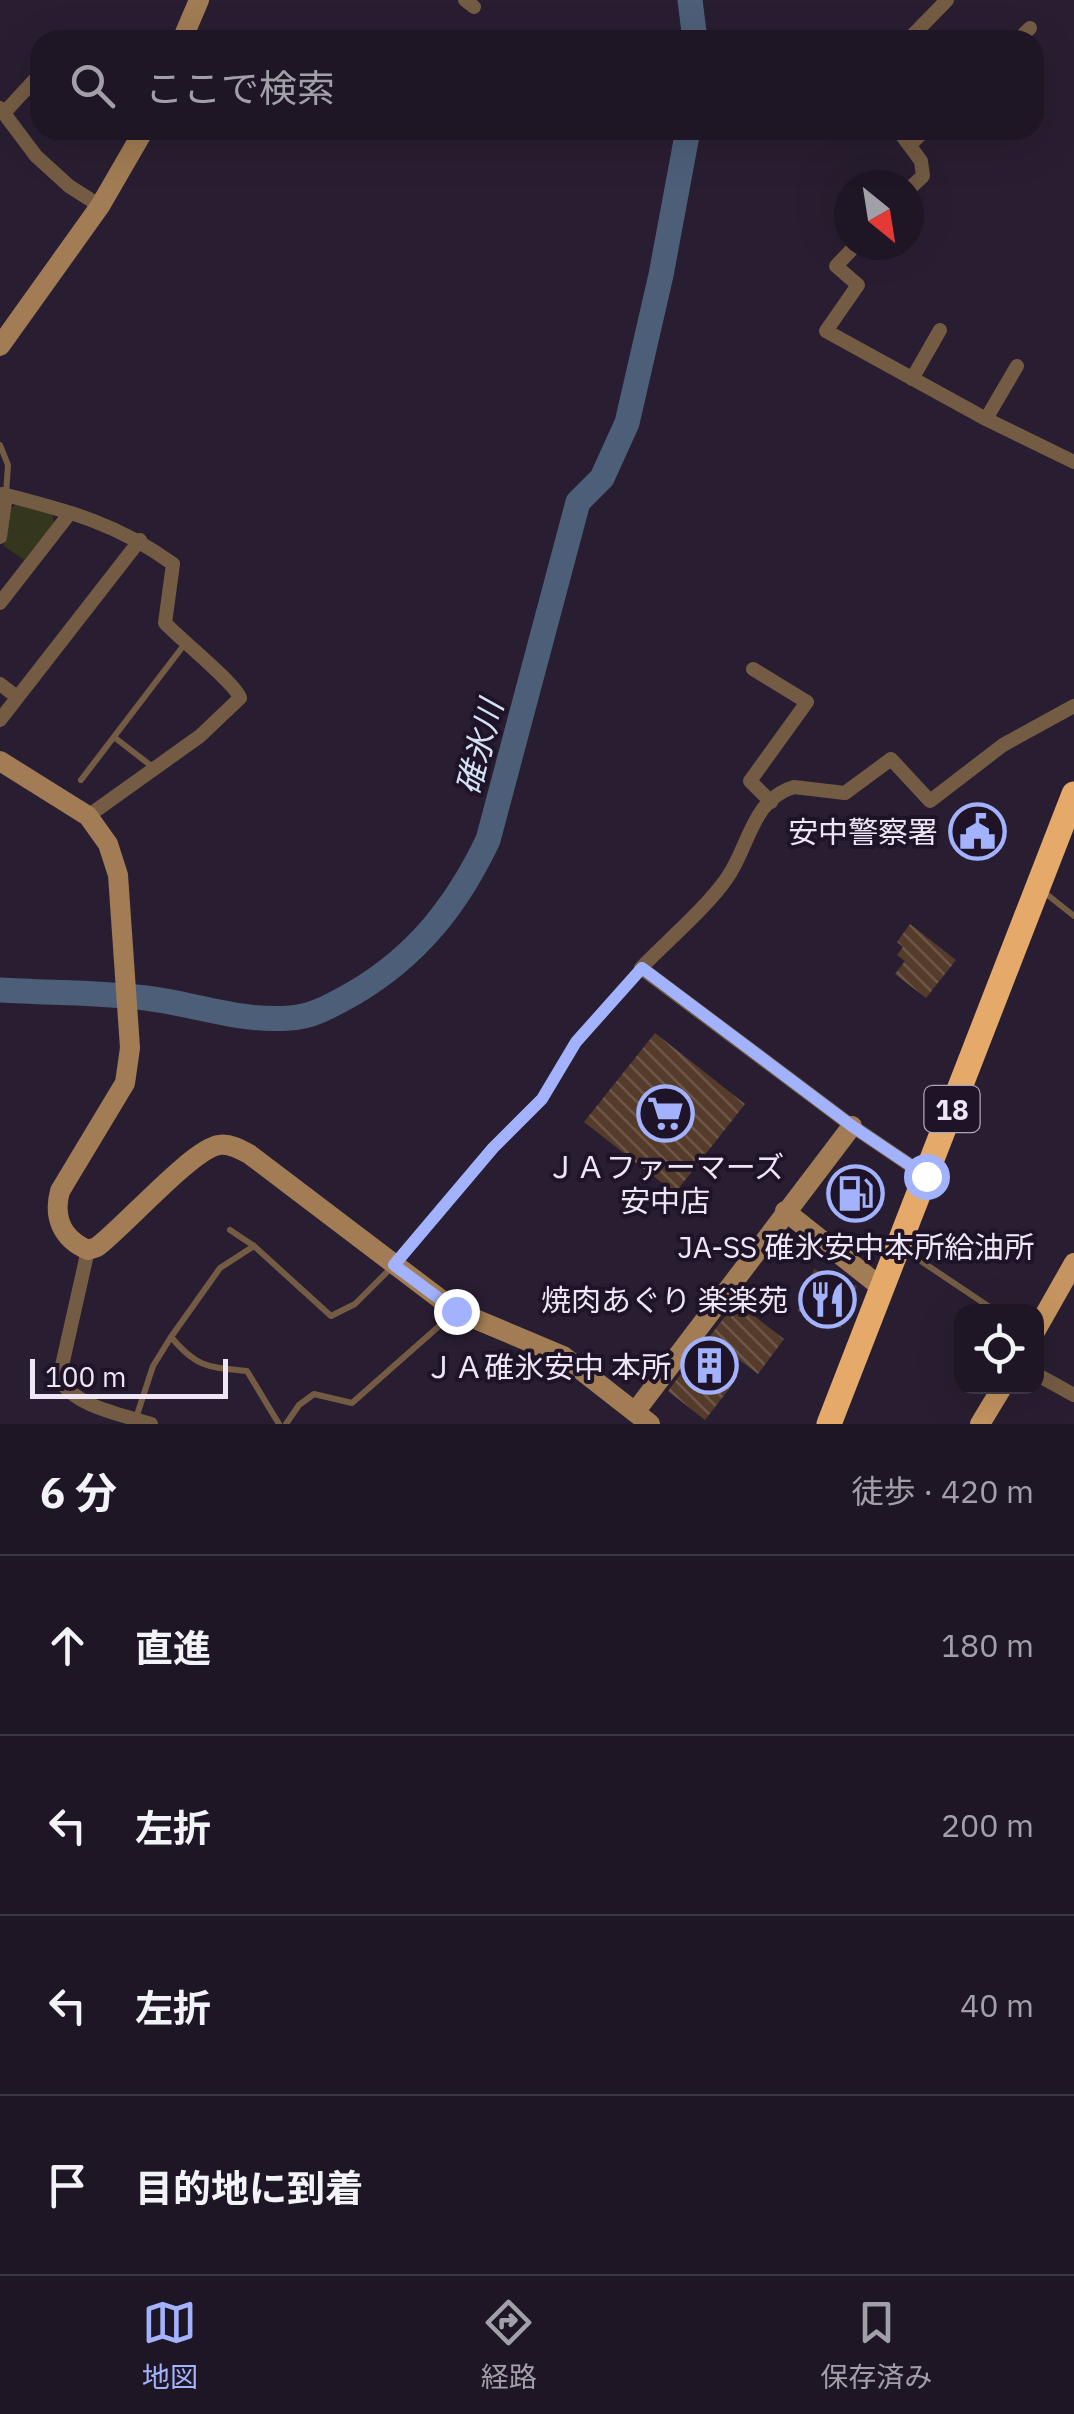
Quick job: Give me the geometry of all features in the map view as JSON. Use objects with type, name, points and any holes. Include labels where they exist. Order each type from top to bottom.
[{"type":"highway","name":"18","points":[[829,1424],[1074,794]]},
{"type":"main road","points":[[1044,1316],[1074,1263]]},
{"type":"main road","points":[[980,1424],[998,1394]]},
{"type":"street","points":[[186,30],[199,0]]},
{"type":"street","points":[[918,30],[946,0]]},
{"type":"street","points":[[30,83],[2,110],[36,156],[69,186],[100,206]]},
{"type":"street","points":[[0,346],[100,206],[138,140]]},
{"type":"street","points":[[906,140],[921,160],[922,170]]},
{"type":"street","points":[[910,145],[915,140]]},
{"type":"street","points":[[842,260],[836,266],[858,286],[826,331],[986,420],[1074,462]]},
{"type":"street","points":[[912,379],[940,330]]},
{"type":"street","points":[[986,420],[1017,366]]},
{"type":"street","points":[[0,537],[3,495],[70,512],[140,540],[173,564],[165,623],[184,645],[236,686],[240,698],[200,736],[88,816]]},
{"type":"street","points":[[0,604],[70,512]]},
{"type":"street","points":[[0,720],[140,540]]},
{"type":"street","points":[[754,668],[807,702],[750,780],[771,802]]},
{"type":"street","points":[[0,684],[17,697]]},
{"type":"street","points":[[926,1176],[852,1126],[642,968],[728,878],[758,813],[794,787],[845,793],[891,758],[930,801],[1003,746],[1074,706]]},
{"type":"street","points":[[0,761],[88,816],[108,844],[118,875],[130,1048],[126,1083],[60,1190],[56,1207],[67,1236],[88,1250]]},
{"type":"street","points":[[88,1250],[108,1240],[198,1156],[218,1145],[235,1147],[456,1311],[563,1356],[643,1418],[785,1211],[852,1126]]},
{"type":"street","points":[[785,1211],[882,1288]]},
{"type":"street","points":[[88,1250],[59,1379],[65,1389],[80,1399],[151,1424]]},
{"type":"street","points":[[1044,1378],[1074,1395]]},
{"type":"lane","points":[[0,445],[8,465],[3,495]]},
{"type":"lane","points":[[81,780],[184,645]]},
{"type":"lane","points":[[114,737],[155,768]]},
{"type":"lane","points":[[1038,888],[1074,916]]},
{"type":"lane","points":[[230,1230],[254,1246],[331,1316],[355,1304],[394,1265],[493,1148],[542,1099],[576,1042],[642,968]]},
{"type":"lane","points":[[136,1419],[153,1366],[171,1337],[220,1268],[254,1246]]},
{"type":"lane","points":[[898,1246],[986,1304]]},
{"type":"lane","points":[[171,1337],[190,1360],[247,1371],[282,1424],[314,1394],[352,1403],[456,1311]]},
{"type":"green space","points":[[16,505],[52,514],[54,523],[24,560],[4,546],[7,510]]},
{"type":"building","points":[[910,924],[956,960],[926,998],[895,974],[905,961],[897,955],[903,947],[897,942]]},
{"type":"building","name":"ＪＡファーマーズ 安中店","points":[[655,1033],[745,1104],[675,1193],[584,1122]]},
{"type":"building","name":"焼肉あぐり 楽楽苑","points":[[814,1269],[857,1286],[841,1328],[798,1311]]},
{"type":"building","name":"ＪＡ碓氷安中 本所","points":[[736,1302],[784,1339],[758,1374],[738,1359],[723,1378],[732,1385],[705,1420],[668,1391]]},
{"type":"waterway","name":"碓氷川","points":[[690,0],[694,30]]},
{"type":"waterway","name":"碓氷川","points":[[0,990],[128,996],[253,1017],[299,1017],[315,1013],[377,978],[433,927],[463,886],[488,840],[578,502],[602,478],[627,423],[661,275],[686,140]]},
{"type":"place","name":"安中警察署","points":[[977,831]]},
{"type":"place","name":"ＪＡファーマーズ 安中店","points":[[665,1113]]},
{"type":"place","name":"JA-SS 碓氷安中本所給油所","points":[[856,1193]]},
{"type":"place","name":"焼肉あぐり 楽楽苑","points":[[827,1299]]},
{"type":"place","name":"ＪＡ碓氷安中 本所","points":[[710,1366]]},
{"type":"route","points":[[456,1311],[394,1265],[493,1148],[542,1099],[576,1042],[642,968],[852,1126],[926,1176]]}]
